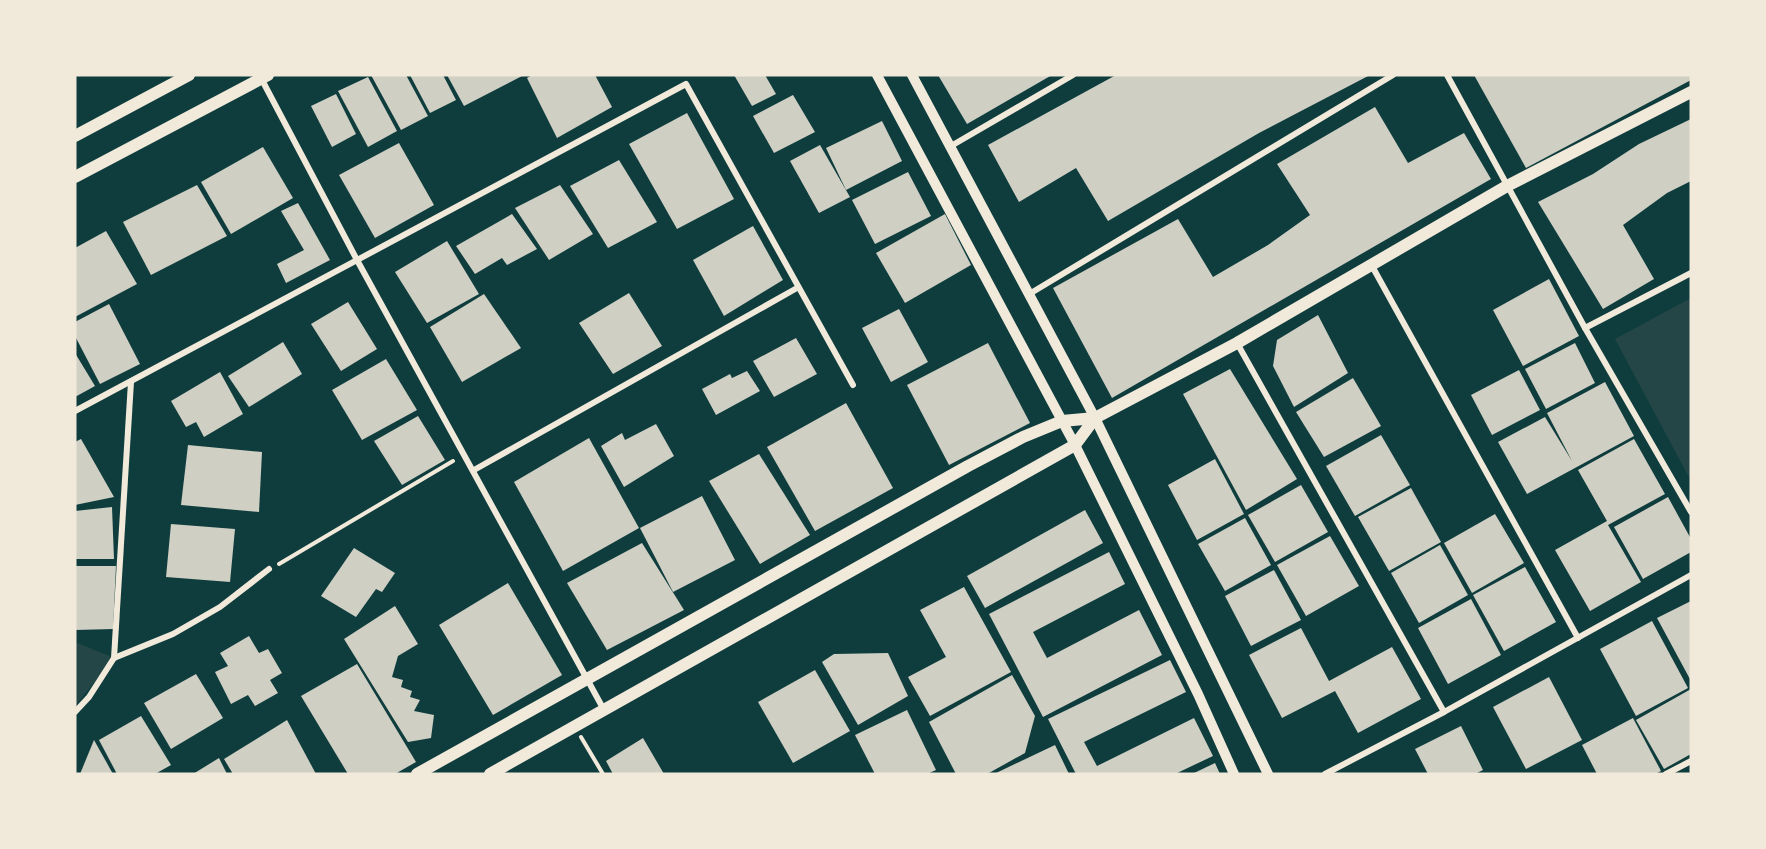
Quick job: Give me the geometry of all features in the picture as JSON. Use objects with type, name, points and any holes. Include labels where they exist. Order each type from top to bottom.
[{"type":"main road","points":[[75,136],[189,75]]},
{"type":"main road","points":[[75,177],[263,76]]},
{"type":"main road","points":[[417,774],[968,466],[1023,437],[1062,421],[1095,418],[1237,343],[1507,186],[1691,92]]},
{"type":"main road","points":[[490,774],[1075,445],[1095,418]]},
{"type":"street","points":[[878,75],[1075,445],[1198,694],[1234,774]]},
{"type":"street","points":[[912,75],[1095,418],[1268,774]]},
{"type":"street","points":[[951,146],[1073,75]]},
{"type":"street","points":[[1030,293],[1393,75]]},
{"type":"street","points":[[1447,75],[1585,328],[1691,512]]},
{"type":"street","points":[[263,76],[357,260],[604,710]]},
{"type":"street","points":[[75,411],[686,84],[797,288],[853,385]]},
{"type":"street","points":[[1372,266],[1578,638]]},
{"type":"street","points":[[1585,328],[1691,273]]},
{"type":"street","points":[[474,470],[797,288]]},
{"type":"street","points":[[1237,343],[1444,712]]},
{"type":"street","points":[[75,712],[89,697],[114,658],[131,382]]},
{"type":"street","points":[[114,658],[173,634],[220,607],[269,569]]},
{"type":"street","points":[[1325,774],[1444,712],[1691,575]]},
{"type":"street","points":[[1666,774],[1691,761]]},
{"type":"path","points":[[269,569],[464,454]]},
{"type":"path","points":[[575,726],[603,774]]},
{"type":"shaded area","points":[[1691,298],[1691,481],[1615,339]]},
{"type":"shaded area","points":[[75,642],[114,658],[75,706]]},
{"type":"building","points":[[371,75],[406,75],[428,116],[401,130]]},
{"type":"building","points":[[410,75],[443,75],[456,100],[430,113]]},
{"type":"building","points":[[447,75],[524,75],[464,106]]},
{"type":"building","points":[[532,75],[595,75],[612,107],[557,138],[527,78]]},
{"type":"building","points":[[734,75],[765,75],[776,94],[752,106]]},
{"type":"building","points":[[938,75],[1052,75],[967,124]]},
{"type":"building","points":[[1116,75],[1370,75],[1259,133],[1108,221],[1076,168],[1019,202],[988,145]]},
{"type":"building","points":[[1474,75],[1691,75],[1691,80],[1526,168]]},
{"type":"building","points":[[368,77],[397,131],[368,147],[338,91]]},
{"type":"building","points":[[336,94],[356,134],[332,147],[311,106]]},
{"type":"building","points":[[793,95],[815,132],[774,153],[753,116]]},
{"type":"building","points":[[1375,107],[1408,163],[1464,133],[1491,179],[1112,398],[1053,288],[1178,219],[1213,277],[1268,245],[1310,215],[1277,164]]},
{"type":"building","points":[[687,113],[734,199],[677,229],[629,144]]},
{"type":"building","points":[[1691,119],[1691,181],[1667,193],[1623,225],[1654,279],[1603,309],[1538,202],[1593,174],[1639,144]]},
{"type":"building","points":[[882,121],[902,161],[846,190],[826,148]]},
{"type":"building","points":[[399,143],[434,205],[375,238],[339,175]]},
{"type":"building","points":[[820,145],[850,197],[819,213],[790,161]]},
{"type":"building","points":[[263,147],[293,198],[231,234],[201,182]]},
{"type":"building","points":[[619,160],[657,222],[608,248],[570,186]]},
{"type":"building","points":[[908,172],[931,216],[875,244],[852,200]]},
{"type":"building","points":[[197,185],[227,236],[151,275],[123,222]]},
{"type":"building","points":[[560,185],[593,234],[549,260],[515,208]]},
{"type":"building","points":[[298,203],[330,260],[286,283],[277,264],[304,250],[281,211]]},
{"type":"building","points":[[512,214],[537,249],[507,265],[502,258],[475,274],[456,246]]},
{"type":"building","points":[[945,214],[971,265],[905,303],[876,253]]},
{"type":"building","points":[[753,226],[783,280],[724,316],[693,260]]},
{"type":"building","points":[[106,231],[137,284],[75,317],[75,248]]},
{"type":"building","points":[[447,241],[479,294],[427,323],[395,272]]},
{"type":"building","points":[[1549,279],[1579,336],[1523,366],[1493,310]]},
{"type":"building","points":[[629,293],[662,346],[613,374],[579,323]]},
{"type":"building","points":[[484,294],[521,348],[462,382],[430,327]]},
{"type":"building","points":[[348,302],[377,349],[341,371],[311,324]]},
{"type":"building","points":[[109,304],[140,364],[100,384],[75,336],[75,322]]},
{"type":"building","points":[[899,309],[928,362],[891,382],[862,328]]},
{"type":"building","points":[[1318,315],[1348,373],[1294,407],[1273,366],[1277,340]]},
{"type":"building","points":[[796,338],[817,374],[774,397],[753,361]]},
{"type":"building","points":[[283,342],[302,374],[249,407],[228,376]]},
{"type":"building","points":[[988,343],[1030,423],[949,465],[907,385]]},
{"type":"building","points":[[1575,343],[1595,383],[1546,409],[1525,369]]},
{"type":"building","points":[[75,353],[95,386],[75,397]]},
{"type":"building","points":[[386,359],[417,410],[362,440],[332,390]]},
{"type":"building","points":[[1230,369],[1297,479],[1246,510],[1183,394]]},
{"type":"building","points":[[1519,370],[1540,410],[1492,435],[1471,395]]},
{"type":"building","points":[[747,371],[760,391],[716,415],[702,389],[730,374],[732,378]]},
{"type":"building","points":[[220,372],[243,414],[204,437],[196,422],[186,427],[171,401]]},
{"type":"building","points":[[1353,378],[1381,426],[1324,457],[1296,412]]},
{"type":"building","points":[[1605,382],[1634,436],[1527,494],[1498,442],[1545,417],[1572,461],[1547,413]]},
{"type":"building","points":[[846,403],[893,488],[815,531],[767,447]]},
{"type":"building","points":[[418,416],[445,460],[402,485],[374,441]]},
{"type":"building","points":[[656,424],[674,456],[624,487],[601,446],[622,433],[625,440]]},
{"type":"building","points":[[1381,435],[1410,485],[1355,516],[1326,466]]},
{"type":"building","points":[[589,438],[639,528],[563,571],[514,482]]},
{"type":"building","points":[[81,439],[114,497],[75,505],[75,442]]},
{"type":"building","points":[[1634,439],[1665,494],[1608,525],[1641,582],[1590,611],[1555,550],[1607,521],[1578,470]]},
{"type":"building","points":[[188,445],[262,452],[259,512],[181,505]]},
{"type":"building","points":[[759,454],[810,535],[760,564],[709,481]]},
{"type":"building","points":[[1215,459],[1244,514],[1197,540],[1168,485]]},
{"type":"building","points":[[1301,485],[1328,532],[1275,562],[1248,515]]},
{"type":"building","points":[[1411,488],[1441,542],[1389,571],[1358,517]]},
{"type":"building","points":[[702,496],[735,560],[673,592],[640,528]]},
{"type":"building","points":[[1668,497],[1691,539],[1691,552],[1643,579],[1614,527]]},
{"type":"building","points":[[112,507],[114,559],[75,559],[75,511]]},
{"type":"building","points":[[1085,510],[1103,543],[985,608],[967,576]]},
{"type":"building","points":[[1495,514],[1524,563],[1472,593],[1444,543]]},
{"type":"building","points":[[1245,518],[1271,565],[1225,591],[1198,544]]},
{"type":"building","points":[[171,524],[235,529],[230,582],[166,577]]},
{"type":"building","points":[[1330,536],[1359,586],[1306,616],[1277,565]]},
{"type":"building","points":[[642,543],[684,610],[607,650],[567,583]]},
{"type":"building","points":[[1440,545],[1468,595],[1419,623],[1391,573]]},
{"type":"building","points":[[354,548],[395,573],[382,592],[376,589],[356,617],[321,596]]},
{"type":"building","points":[[1109,552],[1125,584],[1033,632],[1047,658],[1139,610],[1162,655],[1043,717],[989,614]]},
{"type":"building","points":[[75,566],[116,566],[113,629],[75,630]]},
{"type":"building","points":[[1525,567],[1556,622],[1504,651],[1473,595]]},
{"type":"building","points":[[1274,570],[1301,620],[1251,646],[1225,596]]},
{"type":"building","points":[[508,583],[562,675],[493,715],[439,625]]},
{"type":"building","points":[[964,587],[1011,672],[930,716],[908,677],[946,657],[920,610]]},
{"type":"building","points":[[1471,599],[1501,655],[1448,684],[1418,628]]},
{"type":"building","points":[[1691,601],[1691,681],[1657,618]]},
{"type":"building","points":[[395,606],[418,644],[398,656],[392,677],[403,680],[401,687],[412,691],[410,697],[420,700],[414,711],[434,715],[431,738],[408,742],[344,639]]},
{"type":"building","points":[[1652,621],[1688,688],[1636,716],[1600,649]]},
{"type":"building","points":[[1301,628],[1329,681],[1392,647],[1421,699],[1358,733],[1335,691],[1282,718],[1249,655]]},
{"type":"building","points":[[249,636],[259,653],[268,649],[282,673],[270,680],[278,693],[255,706],[248,695],[231,704],[215,672],[228,666],[220,653]]},
{"type":"building","points":[[888,653],[908,696],[858,725],[822,662],[834,654]]},
{"type":"building","points":[[1170,660],[1186,692],[1084,742],[1097,766],[1194,718],[1213,756],[1175,774],[1076,774],[1048,719]]},
{"type":"building","points":[[357,664],[416,762],[395,774],[348,774],[301,696]]},
{"type":"building","points":[[815,670],[850,731],[793,763],[758,702]]},
{"type":"building","points":[[196,674],[223,718],[171,749],[144,703]]},
{"type":"building","points":[[1012,675],[1035,716],[1025,753],[987,774],[956,774],[929,722]]},
{"type":"building","points":[[1549,677],[1582,740],[1526,769],[1493,707]]},
{"type":"building","points":[[1691,689],[1691,754],[1664,769],[1636,720]]},
{"type":"building","points":[[907,710],[936,770],[927,774],[875,774],[855,735]]},
{"type":"building","points":[[141,716],[171,765],[155,774],[117,774],[99,740]]},
{"type":"building","points":[[1633,718],[1661,771],[1655,774],[1597,774],[1582,745]]},
{"type":"building","points":[[287,720],[316,774],[233,774],[224,759]]},
{"type":"building","points":[[1461,726],[1483,770],[1475,774],[1428,774],[1415,749]]},
{"type":"building","points":[[643,738],[664,774],[613,774],[606,761]]},
{"type":"building","points":[[94,740],[113,774],[80,774]]},
{"type":"building","points":[[1055,745],[1069,774],[994,774]]},
{"type":"building","points":[[219,758],[227,774],[193,774]]},
{"type":"building","points":[[1215,763],[1220,774],[1192,774]]}]
